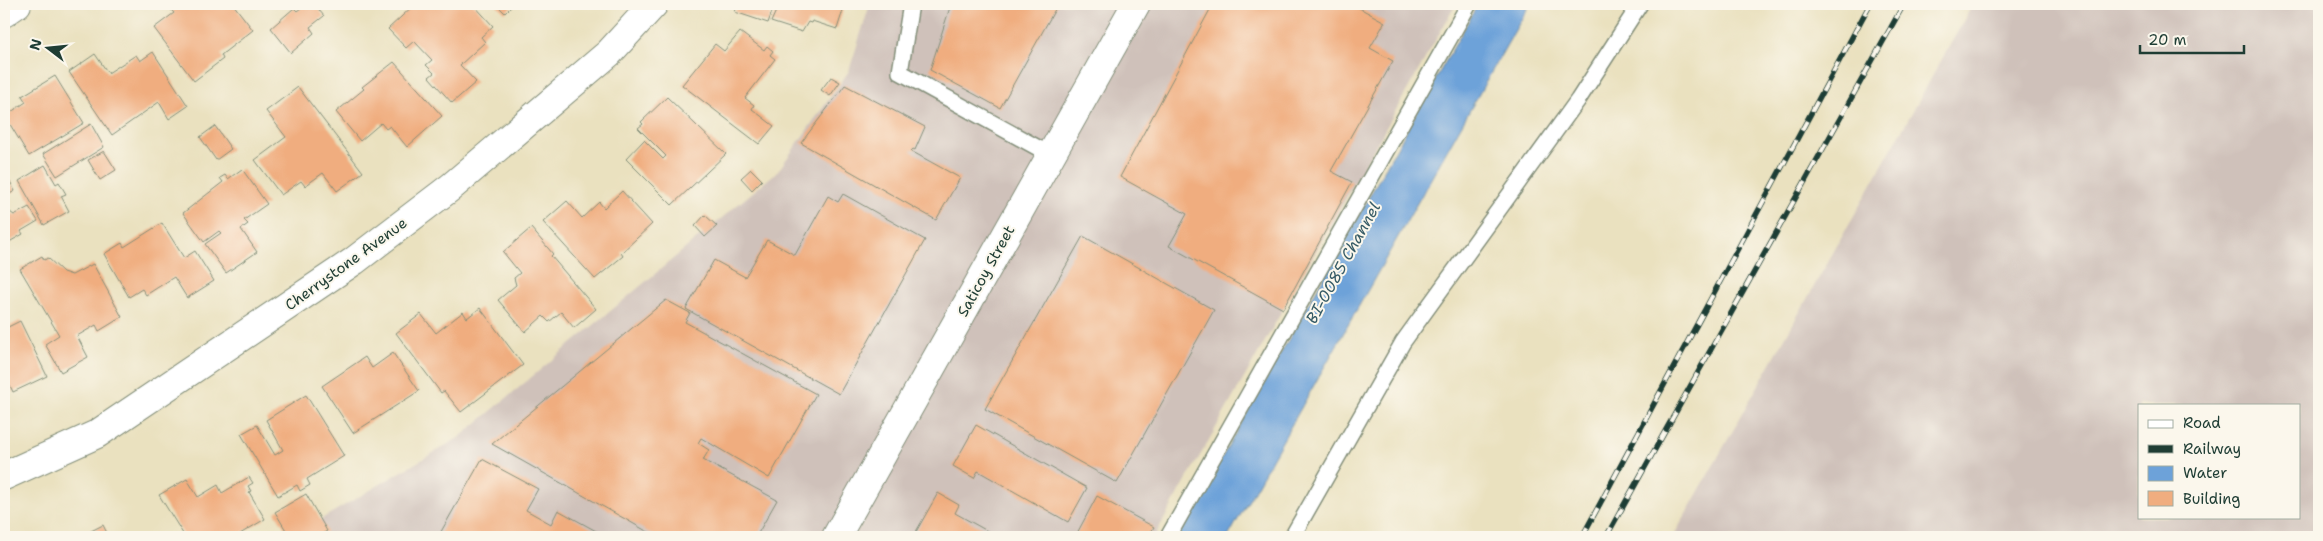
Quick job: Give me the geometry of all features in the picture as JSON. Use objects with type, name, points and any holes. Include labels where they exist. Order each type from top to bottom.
[{"type":"street","points":[[4,13],[17,4]]},
{"type":"street","name":"Cherrystone Avenue","points":[[4,476],[97,434],[354,262],[451,187],[609,53],[654,4]]},
{"type":"street","name":"Saticoy Street","points":[[836,537],[1136,4]]},
{"type":"lane","points":[[912,4],[900,72],[1051,155]]},
{"type":"lane","points":[[1168,537],[1469,4]]},
{"type":"lane","points":[[1292,537],[1403,342],[1578,100],[1640,4]]},
{"type":"shaded area","points":[[870,4],[1456,4],[1154,537],[291,537],[460,437],[778,171],[849,71]]},
{"type":"shaded area","points":[[1973,4],[2319,4],[2319,537],[1673,537]]},
{"type":"water","name":"BI-0085 Channel","points":[[1478,4],[1530,4],[1228,537],[1177,537]]},
{"type":"building","points":[[166,4],[233,4],[253,30],[221,55],[223,59],[194,81],[154,28],[174,13]]},
{"type":"building","points":[[306,4],[314,4],[324,16],[310,27],[314,33],[291,53],[271,28],[294,8],[297,11]]},
{"type":"building","points":[[415,4],[473,4],[493,26],[481,37],[485,42],[460,65],[476,82],[452,103],[429,77],[434,73],[426,65],[432,60],[414,41],[406,48],[388,29]]},
{"type":"building","points":[[496,4],[514,4],[505,13]]},
{"type":"building","points":[[738,4],[845,4],[837,29],[812,21],[811,23],[808,22],[802,32],[771,22],[776,11],[773,9],[768,23],[735,12]]},
{"type":"building","points":[[951,4],[1058,4],[1000,108],[930,70]]},
{"type":"building","points":[[1213,4],[1352,4],[1385,22],[1370,48],[1393,61],[1331,171],[1352,182],[1283,309],[1169,246],[1187,214],[1120,177]]},
{"type":"building","points":[[740,32],[764,50],[767,46],[773,51],[770,55],[775,59],[745,98],[754,105],[752,109],[774,126],[759,144],[682,85],[715,44],[724,51]]},
{"type":"building","points":[[153,52],[188,106],[169,119],[159,102],[112,135],[69,72],[95,54],[108,73],[136,55],[140,61]]},
{"type":"building","points":[[394,62],[442,116],[407,147],[390,126],[386,129],[381,123],[360,141],[336,112],[364,89],[362,87]]},
{"type":"building","points":[[55,76],[84,123],[29,156],[5,116],[26,102],[22,96]]},
{"type":"building","points":[[831,77],[840,82],[830,96],[821,90]]},
{"type":"building","points":[[845,85],[925,127],[915,150],[911,151],[960,178],[936,220],[801,143]]},
{"type":"building","points":[[298,87],[363,172],[337,191],[323,173],[305,186],[301,181],[281,195],[255,160],[286,137],[266,111]]},
{"type":"building","points":[[667,97],[726,154],[672,205],[626,159],[644,140],[663,159],[666,156],[638,128],[643,124],[641,122]]},
{"type":"building","points":[[91,124],[104,147],[57,176],[43,154]]},
{"type":"building","points":[[215,126],[231,149],[216,160],[200,137]]},
{"type":"building","points":[[104,151],[116,170],[100,180],[88,160]]},
{"type":"building","points":[[45,165],[56,184],[59,182],[66,194],[61,196],[69,211],[44,225],[19,181]]},
{"type":"building","points":[[242,169],[267,204],[244,220],[248,224],[241,229],[257,252],[226,273],[205,244],[221,233],[219,231],[204,242],[183,213],[223,182],[220,178],[225,175],[228,179]]},
{"type":"building","points":[[751,169],[762,180],[752,190],[741,178]]},
{"type":"building","points":[[4,170],[15,191],[4,197]]},
{"type":"building","points":[[622,191],[652,224],[621,253],[623,256],[595,279],[543,222],[567,201],[582,218],[599,202],[604,208]]},
{"type":"building","points":[[843,194],[925,240],[839,394],[686,309],[714,260],[745,277],[767,240],[795,255],[828,196],[838,202]]},
{"type":"building","points":[[29,207],[38,221],[21,231],[23,234],[4,245],[4,215],[10,212],[14,215]]},
{"type":"building","points":[[705,215],[717,226],[705,237],[695,226]]},
{"type":"building","points":[[162,223],[184,258],[195,251],[214,281],[187,298],[174,277],[146,295],[142,289],[129,297],[104,254],[122,243],[124,247]]},
{"type":"building","points":[[531,228],[553,254],[551,256],[596,309],[574,328],[561,312],[549,322],[543,316],[525,332],[498,300],[516,285],[514,278],[520,273],[503,252]]},
{"type":"building","points":[[1083,236],[1214,310],[1117,483],[985,409]]},
{"type":"building","points":[[42,256],[44,260],[48,258],[63,272],[72,275],[93,264],[122,317],[99,331],[96,325],[77,336],[88,357],[61,372],[45,344],[59,335],[20,269]]},
{"type":"building","points":[[666,300],[690,313],[685,322],[816,394],[769,478],[701,438],[698,443],[709,450],[703,460],[777,500],[756,537],[657,537],[492,444]]},
{"type":"building","points":[[480,308],[523,365],[461,412],[444,391],[441,393],[396,333],[421,314],[436,333],[463,312],[467,318]]},
{"type":"building","points":[[20,321],[47,376],[13,392],[4,373],[4,329]]},
{"type":"building","points":[[393,353],[419,391],[353,433],[322,386],[365,357],[372,368]]},
{"type":"building","points":[[306,395],[344,456],[307,479],[310,485],[300,491],[297,485],[278,496],[241,434],[257,425],[275,455],[283,450],[266,420]]},
{"type":"building","points":[[976,425],[1087,488],[1068,522],[978,471],[974,478],[953,466]]},
{"type":"building","points":[[482,459],[538,489],[526,510],[551,524],[558,510],[607,537],[438,537]]},
{"type":"building","points":[[249,477],[253,483],[248,486],[251,491],[249,492],[265,519],[240,534],[242,537],[185,537],[159,495],[187,479],[198,497],[218,485],[222,493]]},
{"type":"building","points":[[938,493],[959,505],[955,513],[998,537],[913,537]]},
{"type":"building","points":[[306,494],[327,531],[317,537],[290,537],[275,512]]},
{"type":"building","points":[[1097,496],[1154,527],[1148,537],[1075,537]]},
{"type":"building","points":[[103,525],[109,537],[79,537]]},
{"type":"railway","points":[[1582,537],[1870,4]]},
{"type":"railway","points":[[1606,537],[1904,4]]}]
